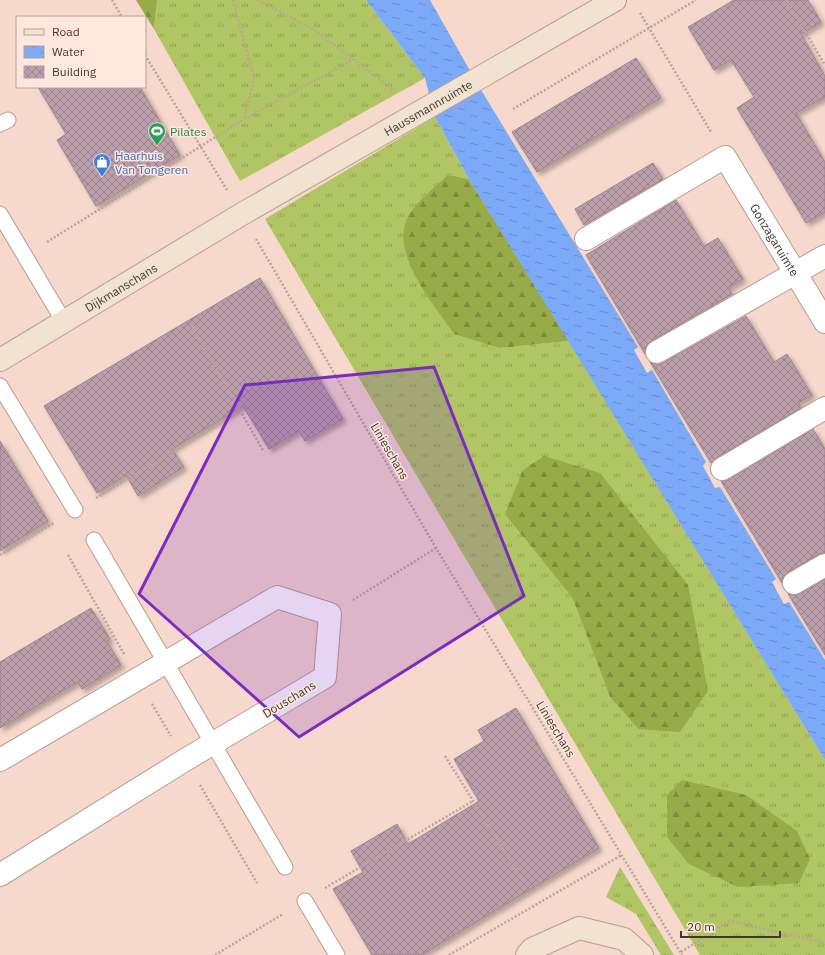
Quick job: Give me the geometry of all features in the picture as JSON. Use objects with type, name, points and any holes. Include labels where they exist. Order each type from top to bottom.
[{"type":"street","name":"Haussmannruimte","points":[[242,214],[615,0]]},
{"type":"street","points":[[586,239],[725,157]]},
{"type":"street","name":"Gonzagaruimte","points":[[725,157],[825,322]]},
{"type":"street","name":"Dijkmanschans","points":[[0,360],[242,214]]},
{"type":"street","points":[[657,352],[825,256]]},
{"type":"street","points":[[722,469],[825,408]]},
{"type":"street","points":[[794,583],[825,565]]},
{"type":"street","points":[[0,760],[277,597],[330,614]]},
{"type":"street","name":"Douschans","points":[[0,875],[185,760],[325,678],[330,614]]},
{"type":"street","points":[[527,955],[532,949],[579,928],[624,939],[642,955]]},
{"type":"lane","points":[[0,214],[64,322]]},
{"type":"lane","points":[[0,386],[75,510]]},
{"type":"lane","points":[[94,540],[285,866]]},
{"type":"lane","points":[[305,900],[337,955]]},
{"type":"path","points":[[112,0],[121,16]]},
{"type":"path","points":[[233,0],[254,78],[243,120]]},
{"type":"path","points":[[258,0],[316,31],[352,60],[421,110]]},
{"type":"path","points":[[513,109],[696,0]]},
{"type":"path","points":[[786,0],[825,65]]},
{"type":"path","points":[[639,11],[725,157]]},
{"type":"path","name":"Linieschans","points":[[146,57],[200,148],[242,214],[436,548],[681,953]]},
{"type":"path","points":[[24,256],[243,120],[352,60]]},
{"type":"path","points":[[192,327],[264,452]]},
{"type":"path","points":[[0,555],[240,412]]},
{"type":"path","points":[[330,614],[436,548]]},
{"type":"path","points":[[68,556],[257,883]]},
{"type":"path","points":[[445,756],[522,879]]},
{"type":"path","points":[[215,955],[473,801]]},
{"type":"path","points":[[449,955],[622,855]]},
{"type":"path","points":[[681,953],[729,921],[825,943]]},
{"type":"highlighted area","points":[[434,367],[524,596],[299,737],[139,594],[245,385]]},
{"type":"green space","points":[[136,0],[157,0],[154,29]]},
{"type":"green space","points":[[157,0],[366,0],[425,78],[240,181],[154,29]]},
{"type":"green space","points":[[435,117],[469,179],[447,175],[425,196],[407,219],[500,348],[569,341],[825,760],[825,955],[700,955],[265,219]],"holes":[[[572,597],[638,729],[610,697]]]},
{"type":"green space","points":[[447,175],[469,179],[569,341],[500,348],[454,334],[417,279],[405,248],[404,233],[407,219],[414,208]]},
{"type":"green space","points":[[544,456],[600,473],[688,585],[708,691],[680,732],[638,729],[610,697],[572,597],[505,514],[523,470]]},
{"type":"green space","points":[[682,780],[746,795],[797,831],[810,859],[799,883],[738,887],[689,864],[667,837],[667,795]]},
{"type":"green space","points":[[620,867],[674,955],[661,955],[636,914],[606,897]]},
{"type":"water","points":[[366,0],[430,0],[481,90],[638,347],[634,350],[647,373],[652,370],[706,462],[703,466],[715,488],[720,487],[776,579],[772,582],[784,604],[789,602],[825,660],[825,760],[469,179],[435,117],[425,78]]},
{"type":"building","points":[[734,0],[808,0],[821,22],[801,34],[825,76],[825,97],[796,113],[825,162],[825,212],[806,223],[737,108],[754,97],[731,60],[714,70],[688,27]]},
{"type":"building","points":[[636,58],[661,98],[537,172],[512,132]]},
{"type":"building","points":[[39,88],[141,88],[180,155],[96,206],[57,140],[66,134]]},
{"type":"building","points":[[653,163],[663,179],[584,225],[575,209]]},
{"type":"building","points":[[676,200],[704,246],[718,238],[743,279],[728,288],[732,294],[651,341],[646,346],[645,354],[586,255]]},
{"type":"building","points":[[260,278],[343,419],[305,441],[299,431],[269,449],[243,406],[172,449],[184,467],[138,496],[126,475],[97,493],[44,406]]},
{"type":"building","points":[[746,316],[774,362],[787,354],[812,395],[798,403],[801,408],[716,458],[711,463],[650,362],[657,364],[663,363]]},
{"type":"building","points":[[813,429],[825,449],[825,553],[819,554],[788,572],[783,577],[782,583],[721,481],[728,480]]},
{"type":"building","points":[[0,441],[48,521],[0,551]]},
{"type":"building","points":[[825,579],[825,655],[788,594],[800,594]]},
{"type":"building","points":[[91,608],[110,639],[107,642],[121,665],[82,689],[78,682],[0,728],[0,662]]},
{"type":"building","points":[[516,708],[599,848],[421,955],[372,955],[333,889],[363,872],[351,851],[397,824],[408,844],[479,801],[454,759],[484,741],[478,730]]},
{"type":"place","name":"Pilates","points":[[157,146]]},
{"type":"place","name":"Haarhuis Van Tongeren","points":[[102,177]]}]
